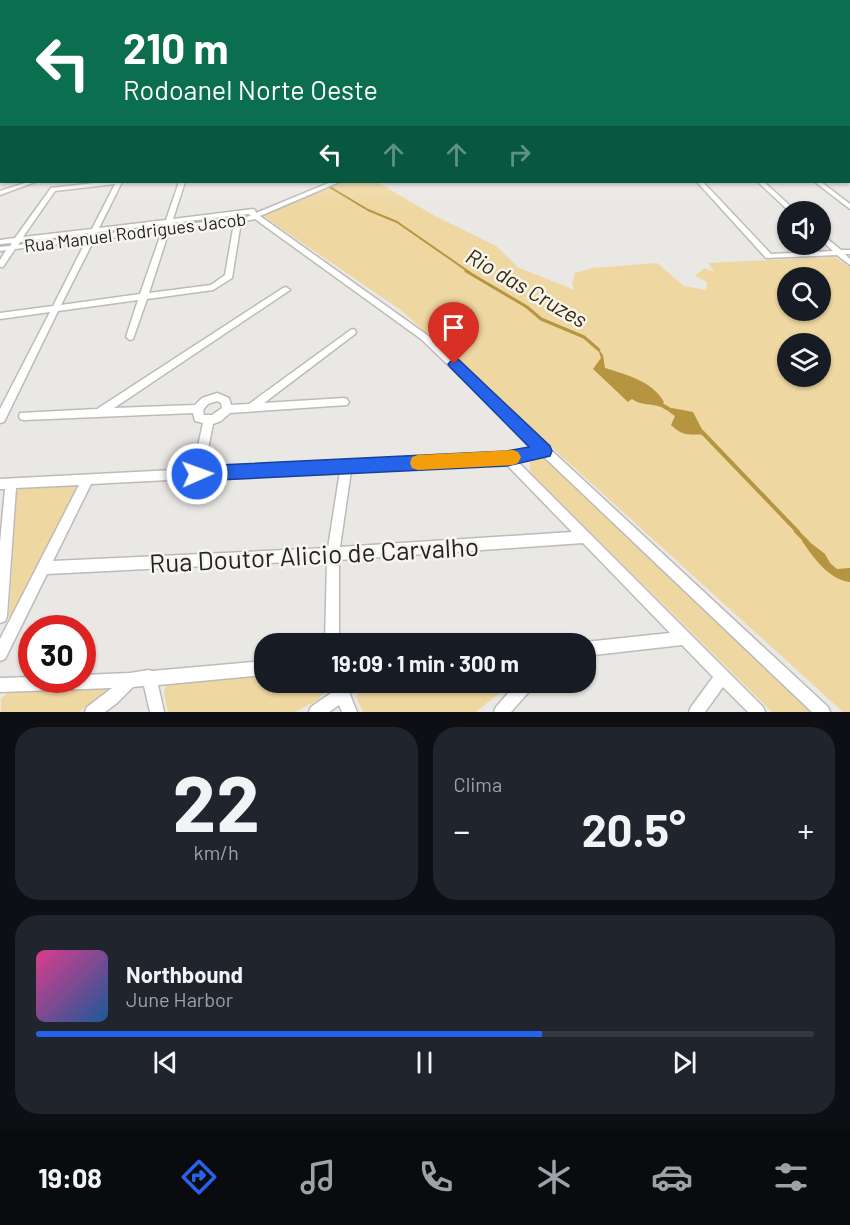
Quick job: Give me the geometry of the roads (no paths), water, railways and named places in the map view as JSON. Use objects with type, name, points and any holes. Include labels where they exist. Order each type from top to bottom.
[{"type":"street","points":[[0,193],[29,183]]},
{"type":"street","points":[[0,266],[53,189],[108,183]]},
{"type":"street","points":[[0,417],[93,235],[117,183]]},
{"type":"street","points":[[130,337],[182,183]]},
{"type":"street","name":"Rua Manuel Rodrigues Jacob","points":[[168,226],[238,221],[318,183]]},
{"type":"street","name":"Rua Manuel Rodrigues Jacob","points":[[0,249],[253,214],[332,183]]},
{"type":"street","points":[[701,183],[769,256],[850,252]]},
{"type":"street","points":[[762,183],[782,201]]},
{"type":"street","points":[[819,183],[850,207]]},
{"type":"street","points":[[253,214],[424,337],[470,377],[544,451],[823,712]]},
{"type":"street","points":[[0,316],[213,287],[229,276],[238,221]]},
{"type":"street","name":"Rua Manuel Rodrigues Jacob","points":[[0,242],[93,235]]},
{"type":"street","points":[[831,245],[850,262]]},
{"type":"street","points":[[99,413],[286,290]]},
{"type":"street","points":[[250,408],[352,332]]},
{"type":"street","points":[[24,416],[198,409],[205,401],[217,397],[226,401],[227,409],[220,418],[208,422],[199,418],[198,409]]},
{"type":"street","points":[[227,409],[344,402]]},
{"type":"street","points":[[197,474],[208,422]]},
{"type":"street","points":[[0,616],[5,483],[507,459],[544,451]]},
{"type":"street","points":[[507,459],[758,712]]},
{"type":"street","points":[[332,633],[333,554],[346,467]]},
{"type":"street","points":[[0,654],[88,479]]},
{"type":"street","name":"Rua Doutor Alicio de Carvalho","points":[[45,568],[333,554],[583,537]]},
{"type":"street","points":[[596,648],[684,638]]},
{"type":"street","points":[[0,685],[130,680],[254,669]]},
{"type":"street","points":[[696,712],[723,676]]},
{"type":"street","points":[[149,677],[157,712]]},
{"type":"street","points":[[92,712],[112,698],[130,680]]},
{"type":"street","points":[[316,712],[335,693]]},
{"type":"street","points":[[341,693],[350,712]]},
{"type":"street","points":[[501,712],[518,693]]},
{"type":"waterway","name":"Rio das Cruzes","points":[[328,186],[368,210],[397,222],[469,272]]},
{"type":"waterway","name":"Rio das Cruzes","points":[[466,271],[527,307],[541,319],[584,337],[599,350]]},
{"type":"waterway","name":"Rio das Cruzes","points":[[660,404],[672,411]]},
{"type":"waterway","name":"Rio das Cruzes","points":[[702,432],[798,532]]},
{"type":"waterway","name":"Rio das Cruzes","points":[[796,531],[807,542]]}]
